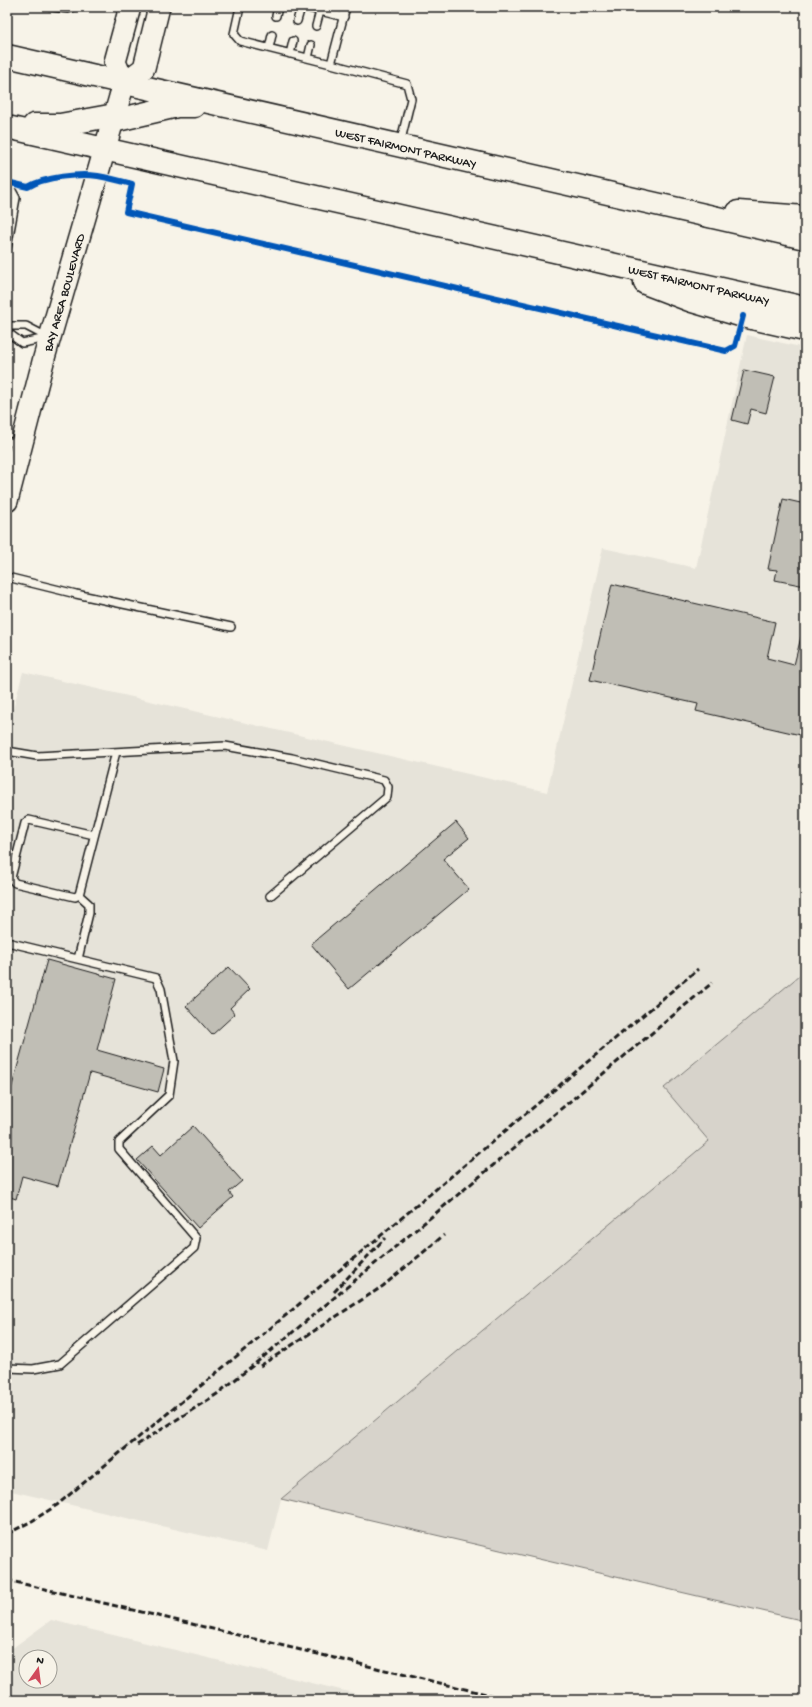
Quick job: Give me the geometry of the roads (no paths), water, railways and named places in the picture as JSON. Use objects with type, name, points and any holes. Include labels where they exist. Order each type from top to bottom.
[{"type":"main road","points":[[130,7],[115,62],[124,84],[144,68],[159,7]]},
{"type":"main road","name":"WEST FAIRMONT PARKWAY","points":[[7,56],[124,84],[805,238]]},
{"type":"main road","name":"BAY AREA BOULEVARD","points":[[9,489],[14,443],[49,338],[124,84]]},
{"type":"main road","points":[[7,126],[60,125],[114,118],[177,106],[219,105]]},
{"type":"main road","name":"WEST FAIRMONT PARKWAY","points":[[7,126],[805,308]]},
{"type":"main road","points":[[665,206],[805,217]]},
{"type":"main road","points":[[565,253],[692,301],[743,316],[805,330]]},
{"type":"lane","points":[[51,7],[68,10],[74,7]]},
{"type":"lane","points":[[240,7],[234,34],[240,41],[407,84],[411,99],[399,146]]},
{"type":"lane","points":[[276,16],[278,7]]},
{"type":"lane","points":[[297,21],[301,7]]},
{"type":"lane","points":[[304,7],[344,17]]},
{"type":"lane","points":[[331,64],[346,7]]},
{"type":"lane","points":[[316,26],[320,11]]},
{"type":"lane","points":[[269,48],[272,36]]},
{"type":"lane","points":[[290,54],[293,41]]},
{"type":"lane","points":[[308,58],[311,45]]},
{"type":"lane","points":[[7,186],[10,187],[16,198],[7,248]]},
{"type":"lane","points":[[7,326],[26,326],[49,338]]},
{"type":"lane","points":[[7,332],[22,343],[49,338]]},
{"type":"lane","points":[[7,577],[76,594],[231,627]]},
{"type":"lane","points":[[7,751],[37,756],[225,746],[292,758],[384,780],[388,787],[386,797],[270,896]]},
{"type":"lane","points":[[79,895],[116,752]]},
{"type":"lane","points":[[79,895],[75,897],[15,883],[11,878],[25,823],[29,820],[94,835]]},
{"type":"lane","points":[[78,959],[89,914],[89,904],[79,895]]},
{"type":"lane","points":[[7,942],[156,978],[162,989],[174,1061],[169,1095],[120,1142],[119,1149],[196,1238],[194,1248],[60,1364],[33,1369],[7,1368]]},
{"type":"railway","points":[[7,1534],[32,1521],[57,1505],[285,1316],[698,969]]},
{"type":"railway","points":[[137,1445],[217,1394],[251,1367],[712,983]]},
{"type":"railway","points":[[260,1366],[383,1286],[444,1235]]},
{"type":"railway","points":[[334,1292],[385,1238]]},
{"type":"railway","points":[[7,1580],[511,1700]]}]
